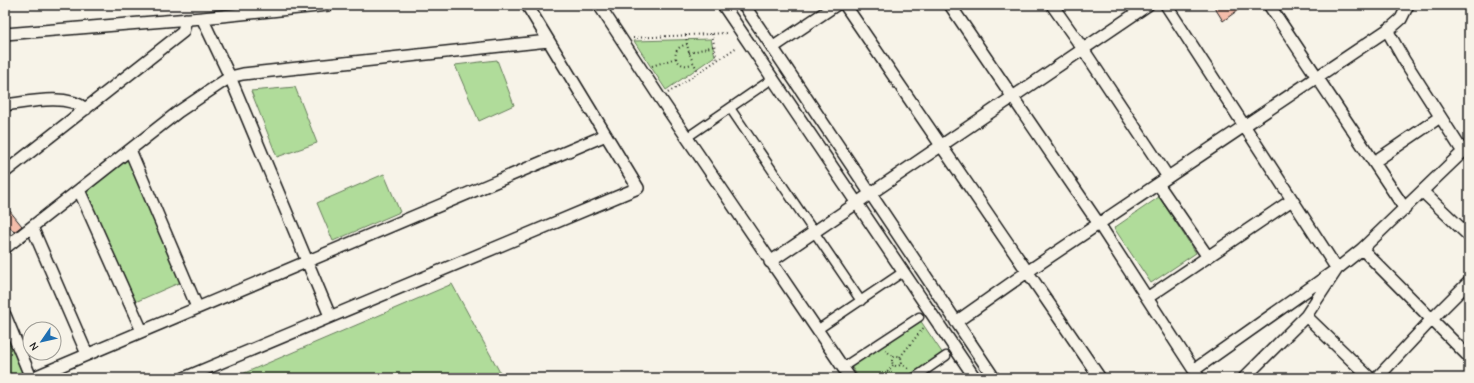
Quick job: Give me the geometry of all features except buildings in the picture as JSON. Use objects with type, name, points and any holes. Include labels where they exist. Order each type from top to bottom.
[{"type":"street","points":[[5,34],[202,18],[328,5]]},
{"type":"street","points":[[184,378],[638,188],[526,5]]},
{"type":"street","points":[[599,5],[686,138],[850,378]]},
{"type":"street","points":[[723,5],[975,378]]},
{"type":"street","points":[[744,5],[994,378]]},
{"type":"street","points":[[772,48],[836,5]]},
{"type":"street","points":[[845,5],[1100,378]]},
{"type":"street","points":[[950,5],[1098,224],[1196,374],[1362,250],[1466,149],[1440,117],[1387,30]]},
{"type":"street","points":[[1052,5],[1083,49],[1208,257]]},
{"type":"street","points":[[770,262],[1148,5]]},
{"type":"street","points":[[1166,5],[1337,269]]},
{"type":"street","points":[[1270,5],[1405,209]]},
{"type":"street","points":[[956,322],[1027,272],[1387,30],[1401,19],[1408,5]]},
{"type":"street","points":[[202,18],[230,77],[330,316]]},
{"type":"street","points":[[5,172],[183,32],[186,19]]},
{"type":"street","points":[[5,248],[178,112],[230,77],[243,74],[548,41]]},
{"type":"street","points":[[686,138],[772,79]]},
{"type":"street","points":[[5,105],[58,100],[74,102],[86,109]]},
{"type":"street","points":[[730,108],[861,300]]},
{"type":"street","points":[[1374,162],[1440,117]]},
{"type":"street","points":[[5,315],[32,378],[307,260],[426,212],[606,135]]},
{"type":"street","points":[[130,150],[197,307]]},
{"type":"street","points":[[79,190],[142,331]]},
{"type":"street","points":[[1423,192],[1469,236]]},
{"type":"street","points":[[1147,298],[1292,200]]},
{"type":"street","points":[[32,227],[87,354]]},
{"type":"street","points":[[1362,250],[1469,357]]},
{"type":"street","points":[[1250,376],[1306,316],[1337,269]]},
{"type":"street","points":[[817,330],[903,272]]},
{"type":"street","points":[[1377,378],[1469,282]]},
{"type":"street","points":[[1306,316],[1370,378]]},
{"type":"street","points":[[843,367],[919,317]]},
{"type":"street","points":[[914,378],[946,356]]},
{"type":"path","points":[[621,39],[728,33]]},
{"type":"path","points":[[712,34],[717,60]]},
{"type":"path","points":[[686,35],[689,54],[699,72]]},
{"type":"path","points":[[687,44],[679,48],[676,52],[676,58],[682,65],[688,66],[693,63]]},
{"type":"path","points":[[689,54],[714,46]]},
{"type":"path","points":[[660,98],[737,47]]},
{"type":"path","points":[[650,67],[676,58]]},
{"type":"path","points":[[900,357],[925,326]]},
{"type":"path","points":[[894,364],[892,361],[893,358],[895,356],[900,357]]},
{"type":"path","points":[[894,364],[897,366],[900,365],[902,360],[900,357]]},
{"type":"path","points":[[882,378],[894,364]]},
{"type":"green space","points":[[711,39],[715,56],[666,90],[634,41]]},
{"type":"green space","points":[[497,60],[514,105],[479,121],[455,65]]},
{"type":"green space","points":[[295,87],[317,143],[277,157],[251,91]]},
{"type":"green space","points":[[126,159],[131,161],[181,282],[133,303],[85,191]]},
{"type":"green space","points":[[384,174],[400,212],[333,241],[317,203]]},
{"type":"green space","points":[[1159,197],[1196,253],[1151,283],[1114,228]]},
{"type":"green space","points":[[452,284],[503,378],[233,378]]},
{"type":"green space","points":[[920,320],[943,354],[907,378],[859,378],[851,366]]},
{"type":"green space","points":[[5,326],[25,373],[19,378],[5,378]]}]
